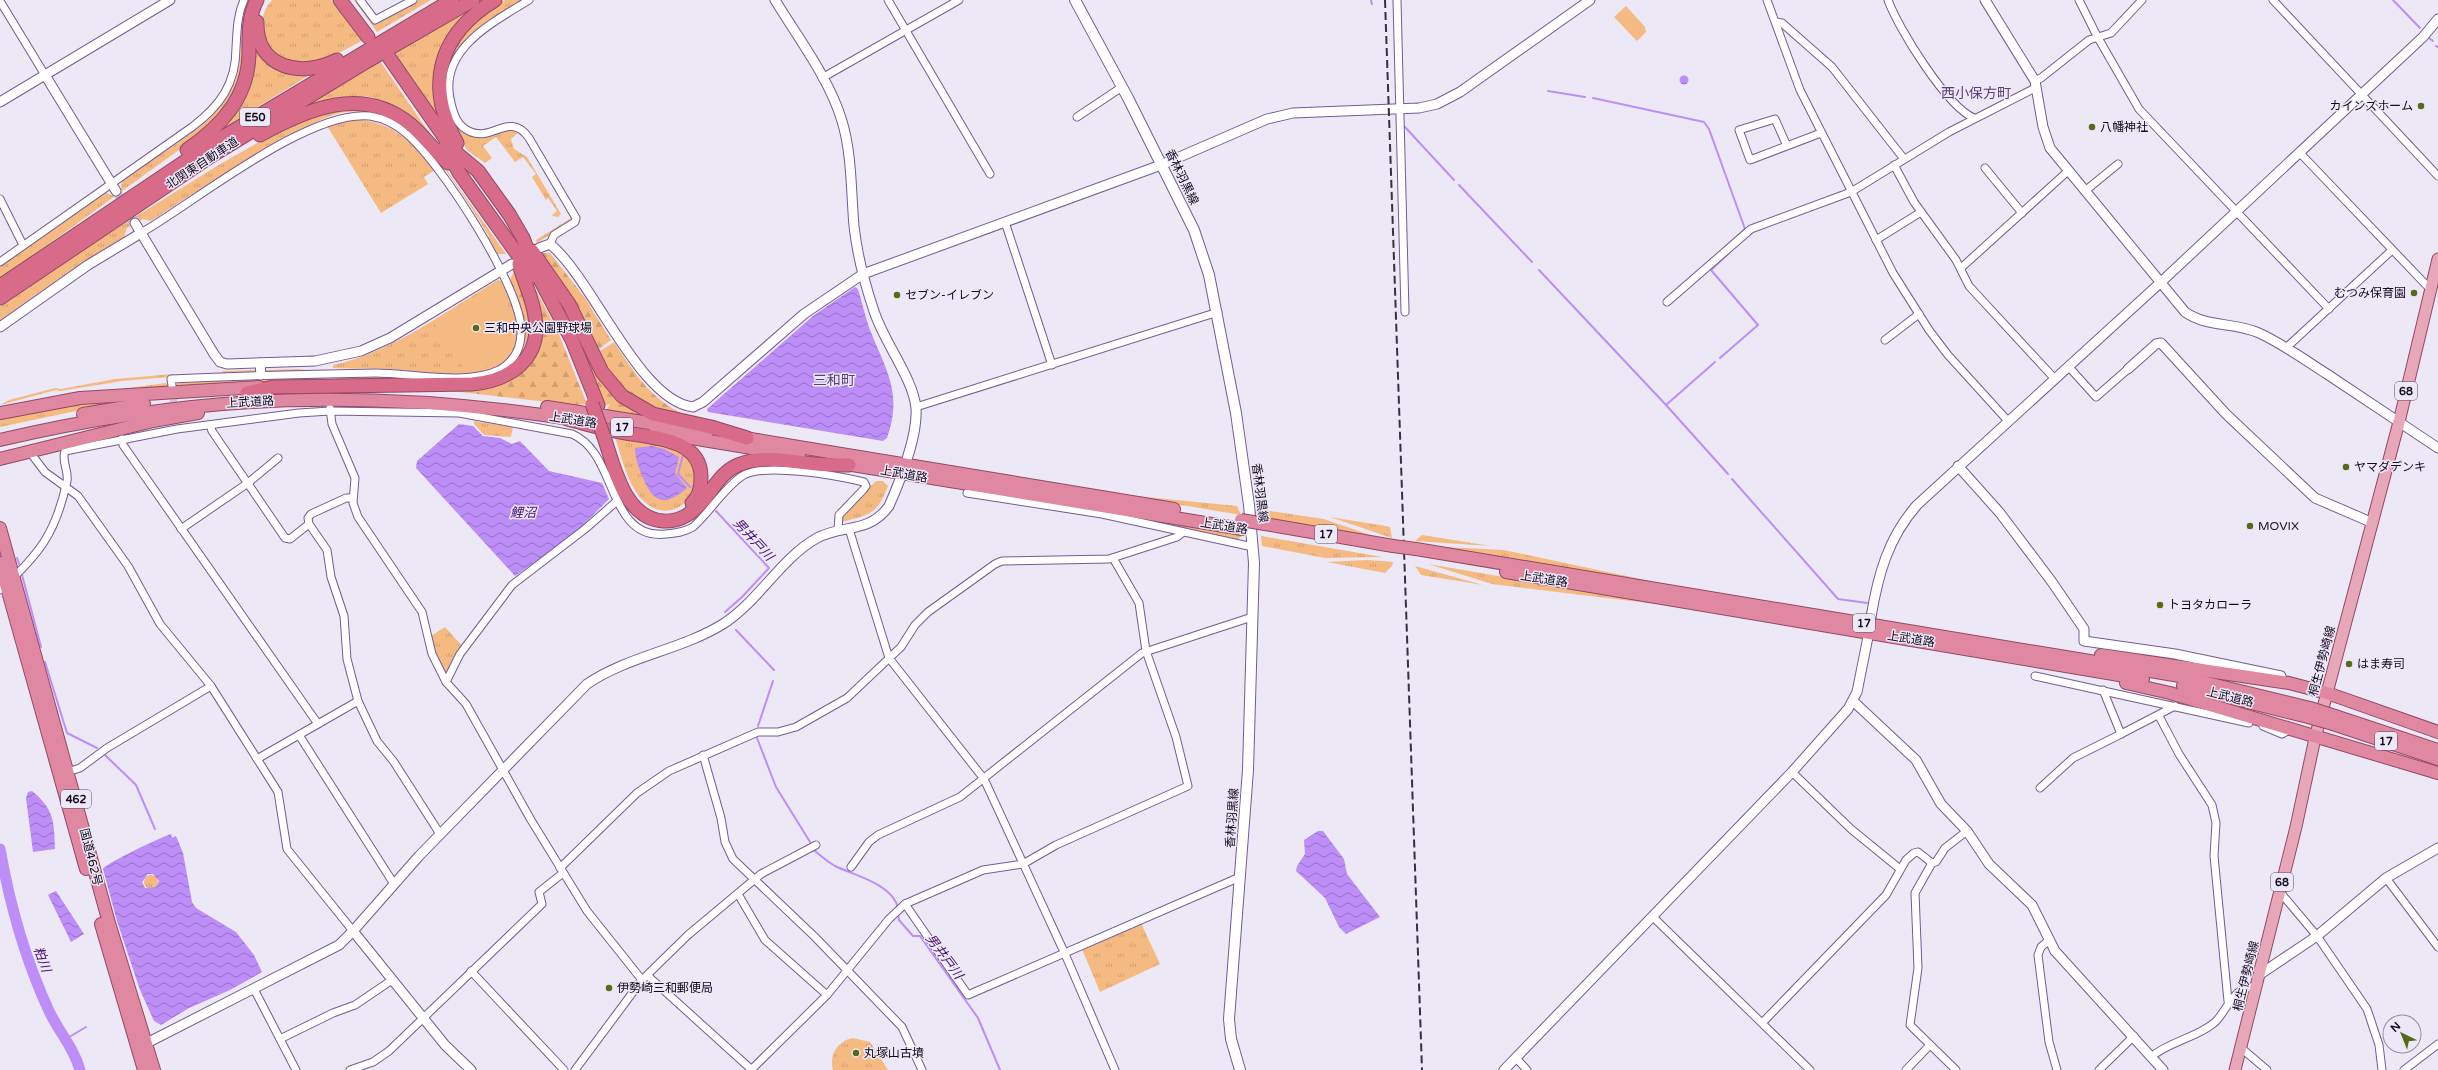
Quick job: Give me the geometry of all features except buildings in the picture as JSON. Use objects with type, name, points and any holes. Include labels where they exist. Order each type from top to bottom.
[{"type":"highway","points":[[63,241],[203,139],[233,108],[246,79],[250,22],[257,0]]},
{"type":"highway","points":[[265,0],[258,13],[256,23],[259,39],[268,55],[276,62],[294,69],[317,68],[329,64],[393,28],[451,0]]},
{"type":"highway","points":[[340,0],[371,35],[348,0]]},
{"type":"highway","name":"北関東自動車道","points":[[0,286],[63,241],[268,108],[451,0]]},
{"type":"highway","name":"北関東自動車道","points":[[0,298],[138,204],[280,114],[473,0]]},
{"type":"highway","points":[[495,0],[470,18],[456,34],[445,55],[440,77],[440,102],[446,122],[472,164],[506,209],[523,238],[562,292],[581,327],[602,372],[622,396],[638,408],[653,414],[711,427],[747,438]]},
{"type":"highway","points":[[0,413],[80,398],[273,387],[472,384],[488,383],[508,376],[527,359],[536,336],[533,306],[514,258],[386,57],[454,151],[472,164]]},
{"type":"highway","points":[[138,204],[287,121],[323,106],[344,103],[375,106],[401,117],[417,130],[460,174]]},
{"type":"highway","points":[[523,238],[535,270],[572,340],[628,498],[642,514],[660,521],[674,520],[687,516],[702,502],[726,472],[747,462],[781,460],[815,464],[849,465]]},
{"type":"highway","points":[[514,258],[531,273],[558,323],[595,405]]},
{"type":"highway","points":[[247,393],[273,387],[302,391]]},
{"type":"highway","name":"上武道路","points":[[0,432],[118,407],[247,393],[302,391],[385,391],[463,396],[747,438],[902,469],[2000,650],[2174,675],[2438,750]]},
{"type":"highway","points":[[0,459],[153,421],[288,399]]},
{"type":"highway","name":"上武道路","points":[[0,440],[54,428],[154,410],[217,404],[288,399],[379,399],[449,403],[567,418],[849,465],[902,469],[987,491],[1063,503],[1242,524]]},
{"type":"highway","points":[[567,418],[616,432],[660,439],[681,446],[690,452],[700,466],[701,487],[695,501],[685,509],[674,514],[662,515],[644,508],[635,498],[627,484],[607,437]]},
{"type":"highway","name":"国道462号","points":[[0,528],[7,584]]},
{"type":"highway","name":"国道462号","points":[[0,563],[64,773],[141,1046],[144,1070]]},
{"type":"highway","points":[[2000,650],[2047,648],[2289,682],[2327,693],[2438,732]]},
{"type":"highway","points":[[2000,650],[2170,694],[2291,729],[2315,738],[2438,773]]},
{"type":"highway","name":"上武道路","points":[[2334,720],[2438,759]]},
{"type":"highway","name":"国道462号","points":[[141,1046],[154,1070]]},
{"type":"main road","name":"香林羽黒線","points":[[1075,0],[1122,87],[1161,164],[1202,252],[1218,312],[1236,413],[1253,547],[1248,770],[1229,1019],[1231,1039],[1240,1070]]},
{"type":"main road","name":"桐生伊勢崎線","points":[[2234,1070],[2280,892],[2315,738],[2399,422],[2438,259]]},
{"type":"street","points":[[0,102],[170,0]]},
{"type":"street","points":[[0,262],[23,245],[114,187],[201,120],[224,97],[234,74],[238,22],[244,0]]},
{"type":"street","points":[[360,0],[375,20],[413,0]]},
{"type":"street","points":[[529,0],[482,29],[468,41],[455,62],[449,92],[454,116],[466,130],[478,134],[514,126],[521,129],[529,138],[576,218],[575,222],[554,235],[550,244],[539,248]]},
{"type":"street","points":[[141,1046],[330,951],[353,932],[394,884],[440,834],[587,684],[610,671],[702,635],[724,624],[807,545],[821,536],[838,530],[867,526],[881,516],[889,506],[914,429],[916,407],[912,391],[875,317],[863,274],[857,247],[844,127],[836,105],[822,78],[775,0]]},
{"type":"street","points":[[888,0],[990,174]]},
{"type":"street","points":[[822,78],[959,0]]},
{"type":"street","points":[[1397,0],[1398,109],[1405,312]]},
{"type":"street","points":[[550,244],[577,276],[649,378],[670,397],[693,407],[703,402],[814,306],[863,274],[1161,164],[1266,119],[1286,114],[1431,106],[1455,96],[1590,0]]},
{"type":"street","points":[[1767,0],[1800,90],[1850,192],[1876,240],[1919,314],[1948,354],[2008,421]]},
{"type":"street","points":[[1888,0],[1907,40],[1956,107],[1974,118]]},
{"type":"street","points":[[1985,0],[2035,84],[2043,127],[2050,148],[2160,283],[2190,316],[2217,325],[2245,328],[2259,333],[2286,348],[2438,448]]},
{"type":"street","points":[[2079,0],[2097,36],[2139,109],[2328,309]]},
{"type":"street","points":[[1667,302],[1751,229],[1850,192],[1974,118],[2035,84],[2097,36],[2111,32],[2142,0]]},
{"type":"street","points":[[2273,0],[2438,176]]},
{"type":"street","points":[[0,1],[114,187]]},
{"type":"street","points":[[1871,617],[1879,575],[1887,550],[1897,530],[1917,505],[2054,378],[2160,283],[2426,33],[2438,19]]},
{"type":"street","points":[[1776,22],[1782,23],[1832,67],[1904,159]]},
{"type":"street","points":[[1077,117],[1122,87]]},
{"type":"street","points":[[0,327],[88,265],[141,233],[225,178],[313,128],[342,118],[368,116],[395,125],[421,149],[468,214],[501,271],[521,328],[518,350],[512,359],[492,373],[472,376],[390,373],[330,378],[261,375],[171,379],[172,386]]},
{"type":"street","points":[[1787,146],[1775,119],[1739,130],[1750,160],[1787,146],[1821,133]]},
{"type":"street","points":[[2299,152],[2391,251],[2430,289]]},
{"type":"street","points":[[2085,191],[2118,164]]},
{"type":"street","points":[[1894,165],[1921,212],[1961,268],[1970,286],[2054,378]]},
{"type":"street","points":[[1985,168],[2022,213]]},
{"type":"street","points":[[1961,268],[2068,171]]},
{"type":"street","points":[[0,199],[23,245]]},
{"type":"street","points":[[1876,240],[1921,212]]},
{"type":"street","points":[[1005,222],[1052,365]]},
{"type":"street","points":[[135,223],[220,362],[227,364],[315,361],[343,357],[364,350],[390,338],[501,271],[514,258]]},
{"type":"street","points":[[2286,348],[2391,251]]},
{"type":"street","points":[[916,407],[1218,312]]},
{"type":"street","points":[[1885,340],[1919,314]]},
{"type":"street","points":[[2068,366],[2096,397],[2156,344],[2161,343],[2226,414],[2315,498],[2373,522]]},
{"type":"street","points":[[260,363],[261,375]]},
{"type":"street","points":[[330,407],[332,424],[355,478],[356,488],[352,498],[362,526],[422,612],[430,648],[446,682],[466,704],[503,771],[587,911],[645,978],[752,1070],[827,995],[889,919],[905,904],[983,870],[1023,864],[1056,845],[1188,786],[1176,737],[1146,651],[1139,603],[1113,558]]},
{"type":"street","points":[[7,584],[46,542],[68,477],[64,459],[65,451],[177,426],[210,425],[330,407],[459,413],[572,434],[583,439],[593,448],[601,460],[617,501],[632,523],[644,531],[661,535],[684,531],[693,527],[735,483],[751,472],[776,470],[864,482],[866,486],[863,490],[839,515],[838,530]]},
{"type":"street","points":[[210,425],[212,431],[288,540],[309,524]]},
{"type":"street","points":[[122,439],[123,445],[318,724]]},
{"type":"street","points":[[29,451],[45,472],[78,496],[128,566],[160,624],[211,686],[278,792],[288,849],[423,1018],[471,1070]]},
{"type":"street","points":[[182,529],[248,483],[278,458]]},
{"type":"street","points":[[1958,466],[2000,513],[2052,582],[2084,629],[2084,641],[2175,654],[2278,676],[2289,682]]},
{"type":"street","points":[[967,493],[987,491]]},
{"type":"street","points":[[352,498],[346,498],[311,514],[308,518],[309,524],[327,550],[331,577],[344,616],[348,665],[358,701],[377,741],[394,762],[440,834]]},
{"type":"street","points":[[446,682],[460,654],[512,585],[580,534],[617,501]]},
{"type":"street","points":[[1063,503],[1182,533],[1253,547]]},
{"type":"street","points":[[849,529],[889,658],[984,778],[1065,954],[1115,1070]]},
{"type":"street","points":[[350,1070],[373,1062],[389,1051],[542,904],[540,892],[642,790],[670,772],[703,755],[758,732],[778,732],[807,722],[847,698],[905,642],[915,625],[928,612],[995,564],[1002,561],[1099,560],[1113,558],[1177,537],[1182,533]]},
{"type":"street","points":[[851,867],[869,842],[878,835],[960,797],[1146,651],[1252,617]]},
{"type":"street","points":[[1504,1070],[1792,772],[1853,701],[1860,681],[1868,637]]},
{"type":"street","points":[[2035,676],[2233,718],[2268,728],[2282,734],[2291,729]]},
{"type":"street","points":[[64,773],[80,768],[107,748],[211,686]]},
{"type":"street","points":[[2103,690],[2121,734]]},
{"type":"street","points":[[257,759],[358,701]]},
{"type":"street","points":[[1853,701],[1916,760],[1938,800],[1967,830],[1990,864],[2032,905],[2048,941],[2061,958],[2134,1036],[2163,1070]]},
{"type":"street","points":[[2040,788],[2073,758],[2159,716],[2175,706]]},
{"type":"street","points":[[2159,716],[2179,754],[2212,805],[2216,823],[2214,856],[2228,1001]]},
{"type":"street","points":[[299,735],[394,884]]},
{"type":"street","points":[[703,755],[727,846],[733,859],[902,1027],[922,1070]]},
{"type":"street","points":[[1792,772],[1851,829],[1900,869]]},
{"type":"street","points":[[1956,1070],[1910,1025],[1918,968],[1915,893],[1932,863],[1936,862],[1945,848],[1967,830]]},
{"type":"street","points":[[574,1070],[645,978],[688,935],[754,879],[770,868],[816,845]]},
{"type":"street","points":[[2259,975],[2317,936],[2386,878],[2438,848]]},
{"type":"street","points":[[1763,1022],[1886,895],[1900,869],[1908,858],[1916,852],[1932,863]]},
{"type":"street","points":[[905,904],[968,995],[1065,954],[1142,918],[1240,877]]},
{"type":"street","points":[[2386,878],[2438,947]]},
{"type":"street","points":[[2280,892],[2317,936],[2368,1009],[2380,1044],[2382,1070]]},
{"type":"street","points":[[738,894],[765,940],[827,995]]},
{"type":"street","points":[[1653,917],[1763,1022],[1810,1070]]},
{"type":"street","points":[[2048,941],[2041,947],[2038,955],[2048,1037],[2057,1070]]},
{"type":"street","points":[[471,971],[564,1070]]},
{"type":"street","points":[[280,1039],[333,1013],[355,1005],[392,980]]},
{"type":"street","points":[[2151,1057],[2215,1023],[2228,1001],[2248,988],[2256,987]]},
{"type":"street","points":[[254,989],[296,1070]]},
{"type":"street","points":[[2098,1070],[2134,1036]]},
{"type":"street","points":[[2404,1070],[2438,1044]]},
{"type":"street","points":[[1906,1070],[1930,1045]]},
{"type":"street","points":[[2240,1047],[2267,1070]]},
{"type":"street","points":[[1516,1058],[1527,1070]]},
{"type":"green space","points":[[247,0],[251,0],[243,68],[232,101],[197,137],[0,279],[0,265],[105,192],[111,195],[121,188],[122,179],[189,135],[205,122],[219,107],[230,92],[237,75],[244,10]]},
{"type":"green space","points":[[272,0],[331,0],[365,39],[339,53],[311,63],[298,63],[286,60],[276,53],[269,45],[264,34],[262,23],[265,11]]},
{"type":"green space","points":[[354,0],[357,0],[375,25],[418,0],[431,0],[377,32]]},
{"type":"green space","points":[[505,0],[524,0],[476,30],[466,39],[455,56],[446,84],[463,131],[510,129],[520,131],[511,139],[514,149],[527,157],[561,214],[558,217],[552,215],[557,211],[548,198],[546,200],[532,177],[536,174],[523,157],[515,162],[496,137],[483,146],[492,158],[485,163],[467,150],[456,132],[444,87],[450,55],[475,20]]},
{"type":"green space","points":[[1626,6],[1645,27],[1646,32],[1637,41],[1614,17]]},
{"type":"green space","points":[[474,8],[441,51],[448,134],[392,54]]},
{"type":"green space","points":[[253,36],[264,55],[281,70],[299,74],[311,74],[219,131],[227,122]]},
{"type":"green space","points":[[380,61],[436,143],[405,114],[391,105],[377,99],[363,96],[347,97],[328,100],[305,107]]},
{"type":"green space","points":[[354,107],[393,117],[406,128],[394,120],[372,112],[356,111],[340,113],[321,120],[237,166],[151,221],[143,219],[127,228],[124,237],[73,269],[0,320],[0,306],[90,245],[217,166],[280,130],[307,118]]},
{"type":"green space","points":[[355,119],[381,124],[401,135],[410,142],[435,170],[424,177],[428,184],[381,213],[327,126]]},
{"type":"green space","points":[[416,136],[424,143],[448,172],[506,254],[496,254],[487,239],[489,236],[461,191],[438,160]]},
{"type":"green space","points":[[527,143],[574,217],[571,222],[537,243],[536,240],[571,218]]},
{"type":"green space","points":[[543,253],[550,253],[585,298],[611,340],[599,349],[600,351],[614,342],[629,365],[653,394],[663,402],[687,416],[652,410],[614,382],[541,256]]},
{"type":"green space","points":[[541,268],[550,279],[602,378],[652,418],[606,411],[610,404],[603,406]]},
{"type":"green space","points":[[515,270],[523,285],[532,333],[524,350],[525,323],[509,281]]},
{"type":"green space","points":[[528,275],[558,332],[587,404],[573,405],[434,389],[531,360]]},
{"type":"green space","points":[[498,280],[502,281],[516,315],[519,329],[519,336],[513,353],[501,364],[485,371],[466,374],[425,373],[391,369],[333,368],[333,365],[377,351],[398,341]]},
{"type":"green space","name":"三和中央公園野球場","points":[[497,283],[514,320],[516,332],[515,342],[511,351],[496,363],[486,367],[465,370],[433,321]]},
{"type":"green space","points":[[524,355],[497,376],[334,382],[338,377],[497,374]]},
{"type":"green space","points":[[298,369],[322,372],[267,373],[265,370]]},
{"type":"green space","points":[[256,370],[253,374],[220,374],[223,371]]},
{"type":"green space","points":[[173,374],[170,377],[122,381],[60,391],[56,390],[0,405],[9,400],[55,388],[61,389],[115,379]]},
{"type":"green space","points":[[323,377],[326,382],[68,396],[166,383],[168,386],[175,386],[178,382]]},
{"type":"green space","points":[[177,393],[85,409],[0,427],[0,415],[19,410]]},
{"type":"green space","points":[[474,421],[513,427],[511,437],[484,435],[474,424]]},
{"type":"green space","points":[[615,437],[661,443],[683,453],[693,466],[696,479],[693,491],[686,502],[676,508],[664,511],[652,507],[639,496],[627,475]]},
{"type":"green space","points":[[922,462],[1098,490],[1102,493]]},
{"type":"green space","points":[[876,481],[883,481],[888,486],[884,496],[876,508],[859,518],[841,522],[841,516]]},
{"type":"green space","points":[[1116,494],[1237,506],[1241,515]]},
{"type":"green space","points":[[1257,509],[1324,519],[1379,538],[1258,518],[1262,510],[1257,512],[1255,518],[1255,511]]},
{"type":"green space","points":[[1107,513],[1244,534],[1237,540]]},
{"type":"green space","points":[[1330,517],[1390,527],[1392,538]]},
{"type":"green space","points":[[1422,535],[1491,546],[1415,541]]},
{"type":"green space","points":[[1261,536],[1382,557],[1325,558],[1262,546]]},
{"type":"green space","points":[[1426,546],[1504,550],[1692,590]]},
{"type":"green space","points":[[1368,560],[1393,562],[1392,566],[1385,573],[1327,562]]},
{"type":"green space","points":[[1428,564],[1681,607],[1492,584]]},
{"type":"green space","points":[[1415,566],[1483,585],[1421,575]]},
{"type":"green space","points":[[445,627],[463,647],[446,675],[436,654],[431,636]]},
{"type":"green space","points":[[148,875],[154,875],[158,879],[158,885],[154,889],[148,889],[144,885],[144,879]]},
{"type":"green space","points":[[1141,923],[1160,964],[1100,992],[1082,949]]},
{"type":"green space","name":"丸塚山古墳","points":[[853,1038],[870,1042],[888,1070],[833,1070],[833,1054],[839,1045]]},
{"type":"water","points":[[1682,76],[1686,76],[1688,80],[1686,84],[1682,84],[1680,82],[1680,78]]},
{"type":"water","points":[[855,287],[858,289],[868,325],[887,370],[893,395],[892,422],[887,438],[883,441],[708,412],[707,409],[813,316]]},
{"type":"water","name":"鯉沼","points":[[459,424],[473,426],[483,436],[500,438],[512,444],[520,441],[549,471],[602,483],[609,499],[571,537],[515,576],[416,468],[417,461]]},
{"type":"water","points":[[652,446],[664,449],[679,457],[675,473],[687,488],[673,498],[661,500],[656,498],[647,487],[636,460],[635,448]]},
{"type":"water","points":[[32,791],[49,810],[53,823],[55,849],[33,852],[26,798],[28,792]]},
{"type":"water","points":[[1318,831],[1323,831],[1344,859],[1347,874],[1380,917],[1346,934],[1339,927],[1325,898],[1296,871],[1297,866],[1305,854],[1304,840]]},
{"type":"water","points":[[171,834],[172,838],[176,836],[183,853],[192,902],[196,908],[236,932],[254,955],[262,972],[230,990],[189,1008],[161,1025],[154,1021],[140,990],[117,921],[103,869],[106,866]],"holes":[[[148,874],[153,874],[159,881],[156,887],[145,888],[142,882]]]},
{"type":"water","points":[[56,891],[84,934],[71,942],[48,895]]},
{"type":"waterway","points":[[1371,0],[1372,4]]},
{"type":"waterway","points":[[2393,0],[2420,28]]},
{"type":"waterway","points":[[2429,38],[2433,41]]},
{"type":"waterway","points":[[1548,91],[1585,97]]},
{"type":"waterway","points":[[1593,98],[1704,122],[1709,129],[1745,229],[1724,248]]},
{"type":"waterway","points":[[1404,126],[1454,180]]},
{"type":"waterway","points":[[1459,185],[1532,262]]},
{"type":"waterway","points":[[1720,358],[1758,325],[1711,270],[1729,253]]},
{"type":"waterway","points":[[1539,270],[1666,405],[1728,474]]},
{"type":"waterway","points":[[1666,405],[1715,362]]},
{"type":"waterway","name":"男井戸川","points":[[683,455],[678,474],[690,487]]},
{"type":"waterway","points":[[1732,479],[1838,599],[1867,603]]},
{"type":"waterway","name":"男井戸川","points":[[716,511],[769,568],[742,597],[725,612]]},
{"type":"waterway","points":[[17,558],[19,564]]},
{"type":"waterway","points":[[22,575],[41,647]]},
{"type":"waterway","name":"男井戸川","points":[[736,630],[774,670]]},
{"type":"waterway","points":[[45,662],[67,733],[97,748]]},
{"type":"waterway","name":"男井戸川","points":[[758,726],[773,681]]},
{"type":"waterway","name":"男井戸川","points":[[757,738],[776,787],[810,842]]},
{"type":"waterway","points":[[105,755],[136,785],[155,829]]},
{"type":"waterway","name":"粕川","points":[[0,849],[8,891],[19,932],[33,972],[49,1011],[74,1054],[80,1070]]},
{"type":"waterway","name":"男井戸川","points":[[815,851],[835,866],[871,881],[881,887],[895,900],[898,908]]},
{"type":"waterway","name":"男井戸川","points":[[898,914],[899,920],[913,936],[920,936],[978,1018],[1000,1070]]},
{"type":"waterway","points":[[66,1039],[86,1027]]},
{"type":"tunnel","points":[[116,191],[135,223]]},
{"type":"tunnel","points":[[172,389],[175,412]]},
{"type":"railway","points":[[1385,0],[1422,1070]]},
{"type":"place","name":"カインズホーム","points":[[2421,106]]},
{"type":"place","name":"八幡神社","points":[[2092,127]]},
{"type":"place","name":"むつみ保育園","points":[[2414,293]]},
{"type":"place","name":"セブン-イレブン","points":[[897,295]]},
{"type":"place","name":"三和中央公園野球場","points":[[476,328]]},
{"type":"place","name":"ヤマダデンキ","points":[[2346,467]]},
{"type":"place","name":"MOVIX","points":[[2250,526]]},
{"type":"place","name":"トヨタカローラ","points":[[2160,605]]},
{"type":"place","name":"はま寿司","points":[[2349,664]]},
{"type":"place","name":"伊勢崎三和郵便局","points":[[609,988]]},
{"type":"place","name":"丸塚山古墳","points":[[856,1053]]},
{"type":"district","name":"西小保方町","points":[[1976,93]]},
{"type":"district","name":"三和町","points":[[834,380]]}]
